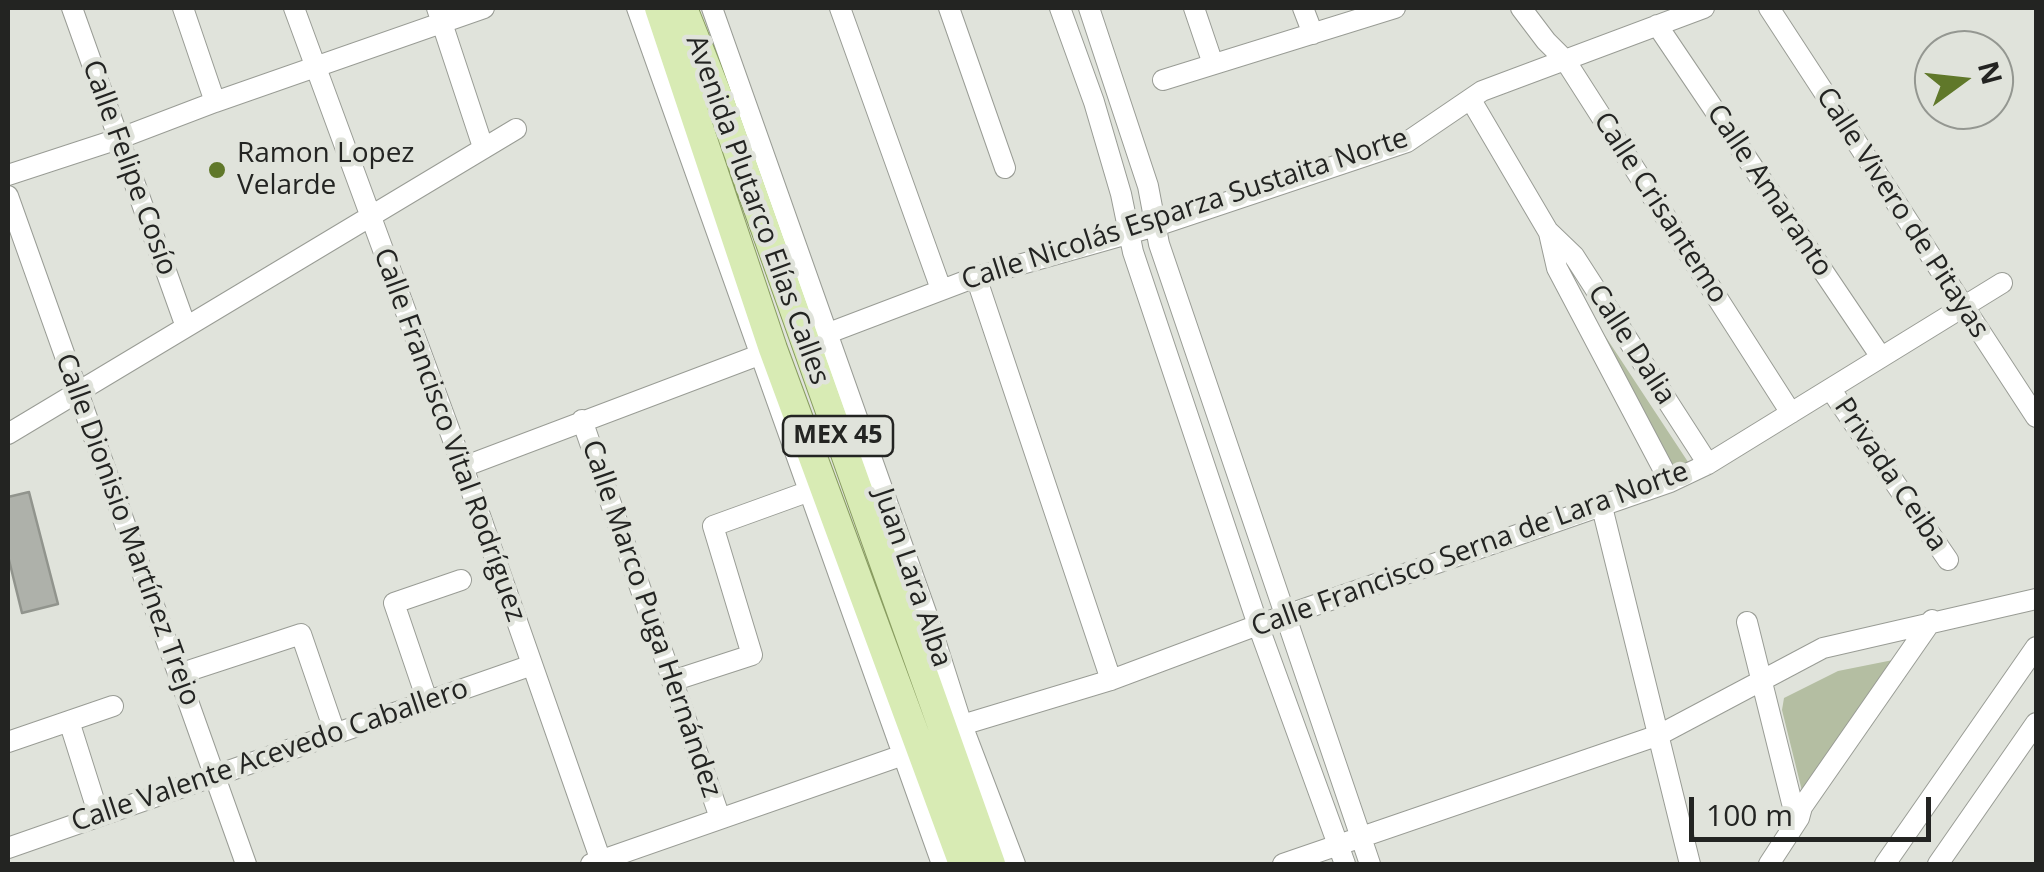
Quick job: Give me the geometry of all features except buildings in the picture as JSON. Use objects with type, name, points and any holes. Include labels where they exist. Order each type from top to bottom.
[{"type":"main road","name":"Avenida Plutarco Elías Calles","points":[[659,8],[811,487],[882,644],[963,864]]},
{"type":"main road","name":"Avenida Plutarco Elías Calles","points":[[683,8],[850,468],[917,623],[990,864]]},
{"type":"main road","points":[[682,136],[688,100]]},
{"type":"main road","points":[[719,100],[748,110]]},
{"type":"main road","points":[[850,468],[864,442]]},
{"type":"main road","points":[[856,622],[882,644]]},
{"type":"street","name":"Calle Felipe Cosío","points":[[72,8],[186,327]]},
{"type":"street","points":[[183,8],[214,102]]},
{"type":"street","name":"Calle Francisco Vital Rodríguez","points":[[294,8],[463,467],[598,863]]},
{"type":"street","points":[[8,175],[118,140],[315,68],[439,14],[484,8]]},
{"type":"street","points":[[637,8],[759,355],[811,487],[942,864]]},
{"type":"street","name":"Juan Lara Alba","points":[[712,8],[864,442],[917,623],[962,725],[1015,864]]},
{"type":"street","points":[[840,8],[942,290]]},
{"type":"street","points":[[949,8],[1006,168]]},
{"type":"street","points":[[1060,8],[1094,102],[1121,194],[1128,233],[1258,625],[1341,855]]},
{"type":"street","points":[[1090,8],[1124,104],[1159,244],[1370,864]]},
{"type":"street","points":[[1194,8],[1213,64]]},
{"type":"street","points":[[1303,8],[1313,34]]},
{"type":"street","points":[[1163,80],[1394,8]]},
{"type":"street","name":"Calle Crisantemo","points":[[1521,8],[1565,60],[1791,414]]},
{"type":"street","name":"Calle Nicolás Esparza Sustaita Norte","points":[[826,334],[976,278],[1156,226],[1407,142],[1482,91],[1704,8]]},
{"type":"street","name":"Calle Vivero de Pitayas","points":[[1769,8],[2036,417]]},
{"type":"street","points":[[439,14],[483,147]]},
{"type":"street","name":"Calle Amaranto","points":[[1657,25],[1881,357]]},
{"type":"street","name":"Calle Dalia","points":[[1472,100],[1548,231],[1574,256],[1708,464]]},
{"type":"street","points":[[8,434],[516,129]]},
{"type":"street","name":"Calle Dionisio Martínez Trejo","points":[[8,196],[246,864]]},
{"type":"street","name":"Calle Dalia","points":[[1548,231],[1556,268],[1670,482]]},
{"type":"street","points":[[976,278],[1110,680]]},
{"type":"street","name":"Calle Francisco Serna de Lara Norte","points":[[962,725],[1110,680],[1670,482],[1708,464],[1832,390],[2002,283]]},
{"type":"street","points":[[463,467],[759,355]]},
{"type":"street","name":"Privada Ceiba","points":[[1832,390],[1948,560]]},
{"type":"street","name":"Calle Marco Puga Hernández","points":[[582,420],[720,818]]},
{"type":"street","points":[[672,680],[752,656],[713,526],[811,487]]},
{"type":"street","points":[[1602,507],[1690,864]]},
{"type":"street","points":[[427,700],[394,604],[462,580]]},
{"type":"street","points":[[1283,864],[1341,855],[1360,837],[1659,735],[1823,648],[2036,598]]},
{"type":"street","points":[[1769,864],[1802,808],[1932,620]]},
{"type":"street","points":[[1747,622],[1792,802],[1802,808]]},
{"type":"street","points":[[179,674],[301,634],[335,732]]},
{"type":"street","points":[[1885,864],[2036,647]]},
{"type":"street","name":"Calle Valente Acevedo Caballero","points":[[8,848],[532,664]]},
{"type":"street","points":[[8,742],[113,706]]},
{"type":"street","points":[[69,721],[99,816]]},
{"type":"street","points":[[1938,864],[2036,723]]},
{"type":"street","points":[[598,863],[903,755]]},
{"type":"green space","points":[[1567,278],[1692,468],[1672,479]]},
{"type":"green space","points":[[1898,659],[1803,795],[1782,710],[1784,698],[1838,671]]},
{"type":"place","name":"Ramon Lopez Velarde","points":[[217,170]]}]
